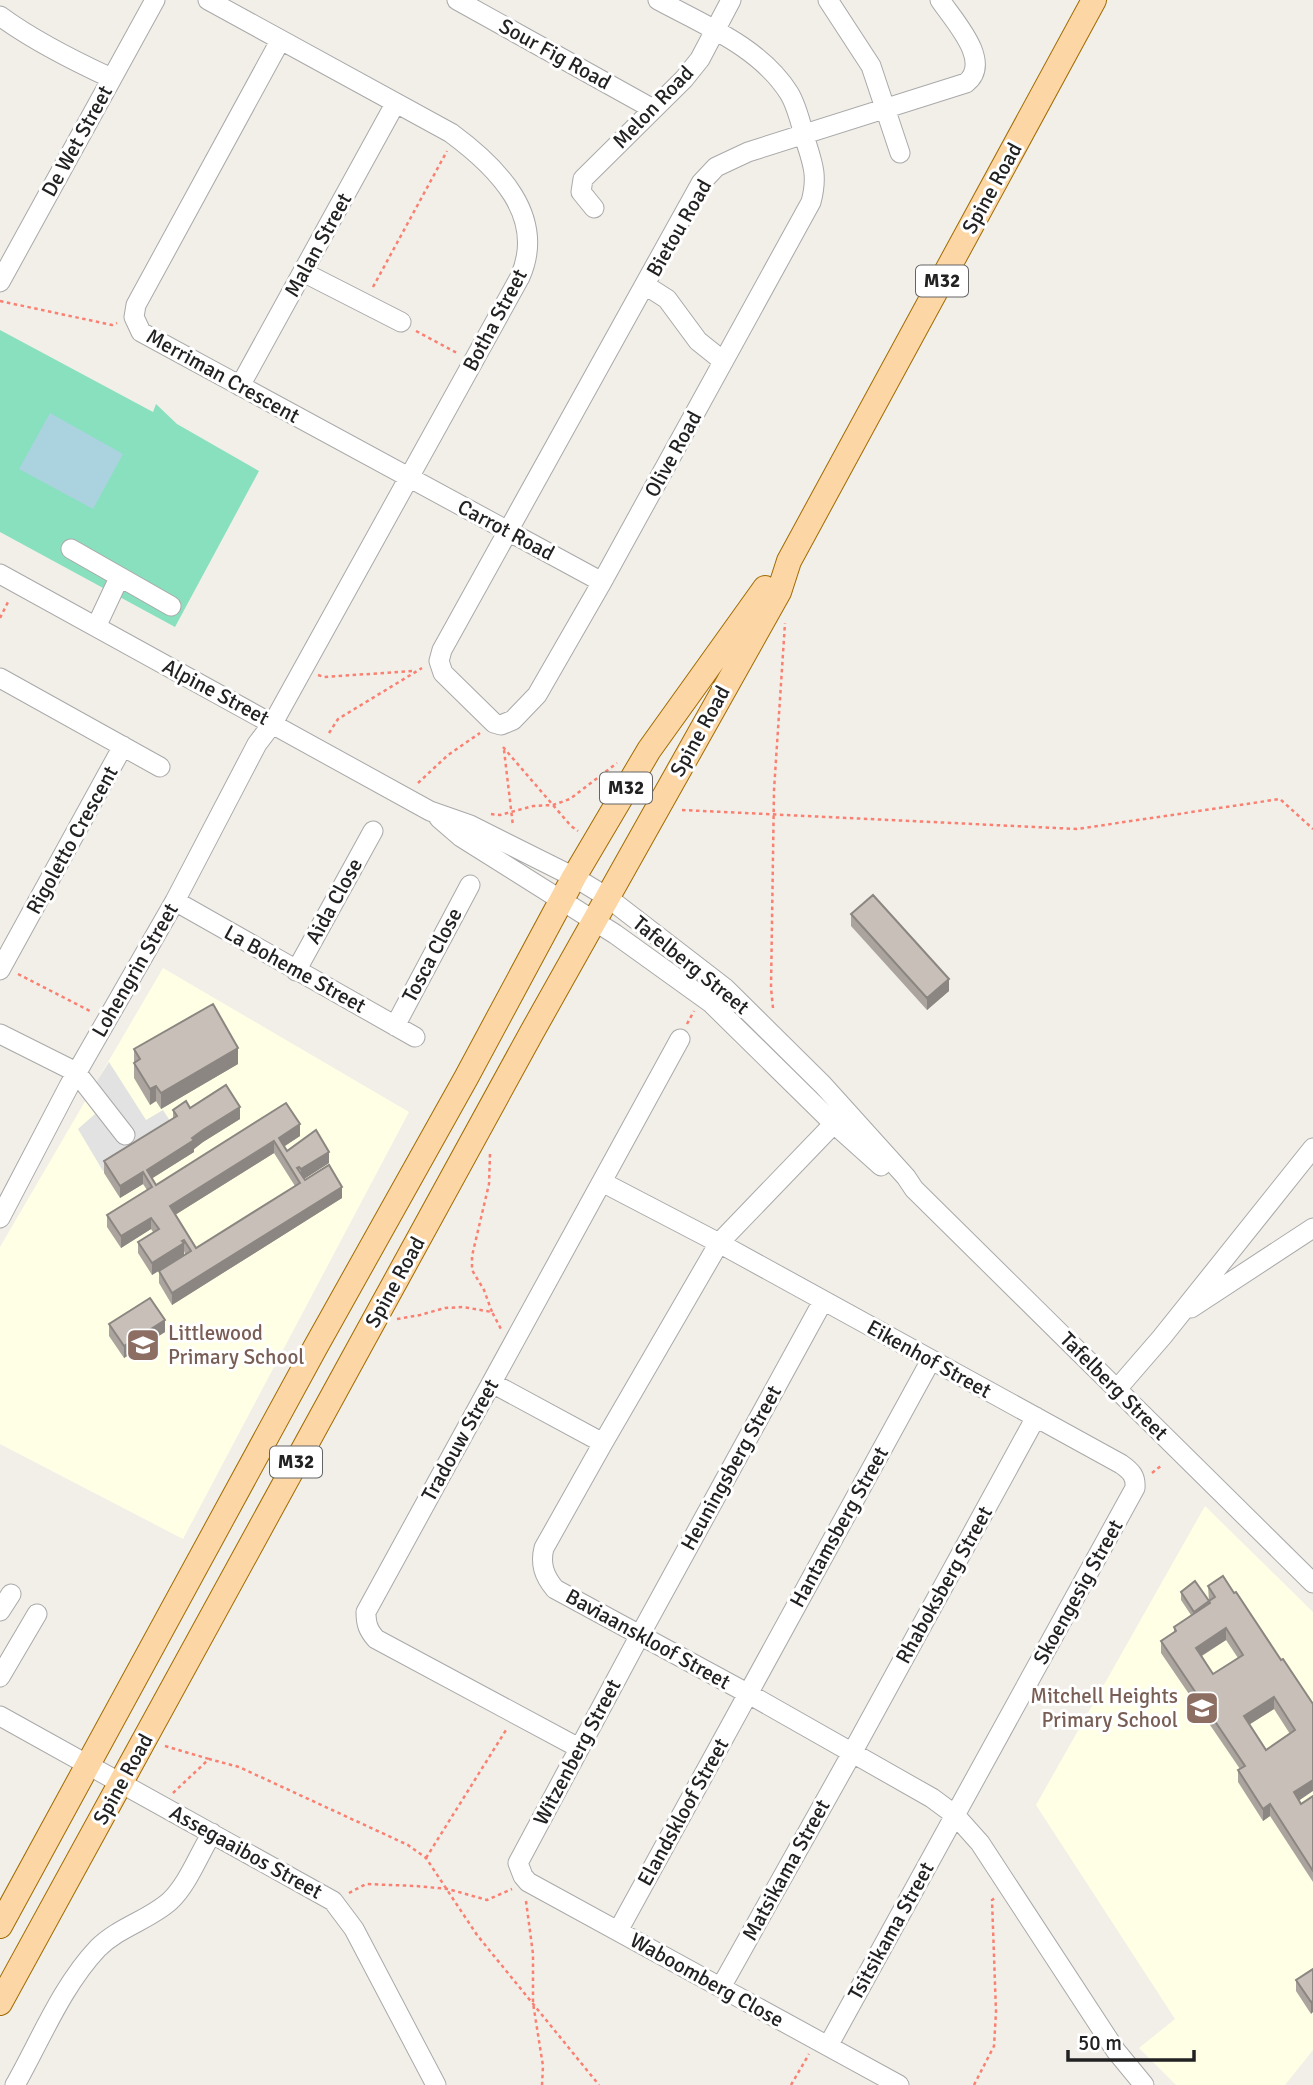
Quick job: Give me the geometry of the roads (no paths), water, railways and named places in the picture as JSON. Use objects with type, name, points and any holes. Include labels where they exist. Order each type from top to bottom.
[{"type":"main road","name":"Spine Road","points":[[0,2003],[607,897],[779,592],[789,561],[1094,0]]},
{"type":"main road","name":"Spine Road","points":[[0,1926],[574,877],[649,750],[767,586],[789,561]]},
{"type":"street","name":"De Wet Street","points":[[0,280],[155,0]]},
{"type":"street","name":"Botha Street","points":[[208,0],[451,133],[474,150],[506,184],[522,208],[528,238],[520,277],[273,723]]},
{"type":"street","name":"Sour Fig Road","points":[[457,0],[653,109]]},
{"type":"street","name":"Olive Road","points":[[507,530],[442,650],[439,662],[443,673],[497,724],[513,720],[537,695],[603,582],[811,202],[815,170],[791,96],[775,74],[754,54],[658,0]]},
{"type":"street","name":"Melon Road","points":[[594,208],[581,192],[583,179],[692,69],[731,0]]},
{"type":"street","points":[[828,0],[871,66],[900,153]]},
{"type":"street","name":"Bietou Road","points":[[507,530],[690,200],[716,167],[740,155],[804,133],[966,83],[975,71],[976,57],[940,0]]},
{"type":"street","points":[[0,16],[55,50],[111,78]]},
{"type":"street","name":"Merriman Crescent","points":[[280,41],[136,305],[134,317],[141,332],[409,479]]},
{"type":"street","name":"Malan Street","points":[[240,386],[395,104]]},
{"type":"street","points":[[303,272],[401,322]]},
{"type":"street","points":[[645,285],[667,299],[698,341],[723,361]]},
{"type":"street","name":"Carrot Road","points":[[409,479],[603,582]]},
{"type":"street","points":[[71,549],[172,606]]},
{"type":"street","name":"Alpine Street","points":[[0,575],[430,811],[470,825],[574,877]]},
{"type":"street","points":[[96,627],[119,578]]},
{"type":"street","name":"Rigoletto Crescent","points":[[0,678],[160,767]]},
{"type":"street","name":"Lohengrin Street","points":[[0,1219],[76,1072],[175,901],[257,744],[273,723]]},
{"type":"street","name":"Rigoletto Crescent","points":[[4,970],[124,746]]},
{"type":"street","name":"Alpine Street","points":[[430,811],[461,837],[562,901]]},
{"type":"street","name":"Aida Close","points":[[296,971],[373,831]]},
{"type":"street","name":"Tafelberg Street","points":[[574,877],[607,897],[725,988],[823,1085],[839,1117]]},
{"type":"street","name":"Tosca Close","points":[[395,1026],[470,885]]},
{"type":"street","name":"La Boheme Street","points":[[175,901],[415,1037]]},
{"type":"street","name":"Tafelberg Street","points":[[562,901],[711,1003],[839,1117],[900,1183],[914,1189],[1313,1583]]},
{"type":"street","name":"Tradouw Street","points":[[579,1748],[376,1639],[369,1631],[366,1612],[683,1032]]},
{"type":"street","points":[[0,1034],[76,1072],[125,1135]]},
{"type":"street","name":"Baviaanskloof Street","points":[[839,1117],[719,1243],[544,1548],[542,1567],[548,1581],[555,1588],[747,1693],[932,1798],[955,1815],[980,1843],[1116,2051],[1144,2085]]},
{"type":"street","points":[[1117,1389],[1313,1148]]},
{"type":"street","name":"Eikenhof Street","points":[[602,1182],[719,1243],[1121,1464],[1129,1469],[1136,1479]]},
{"type":"street","points":[[1179,1316],[1313,1228]]},
{"type":"street","name":"Heuningsberg Street","points":[[640,1635],[823,1301]]},
{"type":"street","name":"Hantamsberg Street","points":[[747,1693],[931,1360]]},
{"type":"street","points":[[492,1383],[603,1443]]},
{"type":"street","name":"Rhaboksberg Street","points":[[852,1754],[1036,1417]]},
{"type":"street","name":"Skoengesig Street","points":[[955,1815],[1135,1488],[1136,1479]]},
{"type":"street","points":[[0,1611],[11,1594]]},
{"type":"street","points":[[0,1676],[37,1614]]},
{"type":"street","name":"Witzenberg Street","points":[[519,1878],[518,1863],[523,1851],[640,1635]]},
{"type":"street","name":"Elandskloof Street","points":[[618,1931],[747,1693]]},
{"type":"street","name":"Assegaaibos Street","points":[[0,1716],[333,1900],[354,1929],[436,2085]]},
{"type":"street","name":"Matsikama Street","points":[[720,1987],[852,1754]]},
{"type":"street","name":"Tsitsikama Street","points":[[821,2042],[955,1815]]},
{"type":"street","points":[[15,2085],[72,1980],[99,1948],[120,1931],[169,1902],[212,1833]]},
{"type":"street","name":"Waboomberg Close","points":[[519,1878],[899,2085]]},
{"type":"water","points":[[50,413],[123,454],[93,509],[19,469]]},
{"type":"place","name":"Littlewood Primary School","points":[[143,1345]]},
{"type":"place","name":"Mitchell Heights Primary School","points":[[1202,1708]]}]
